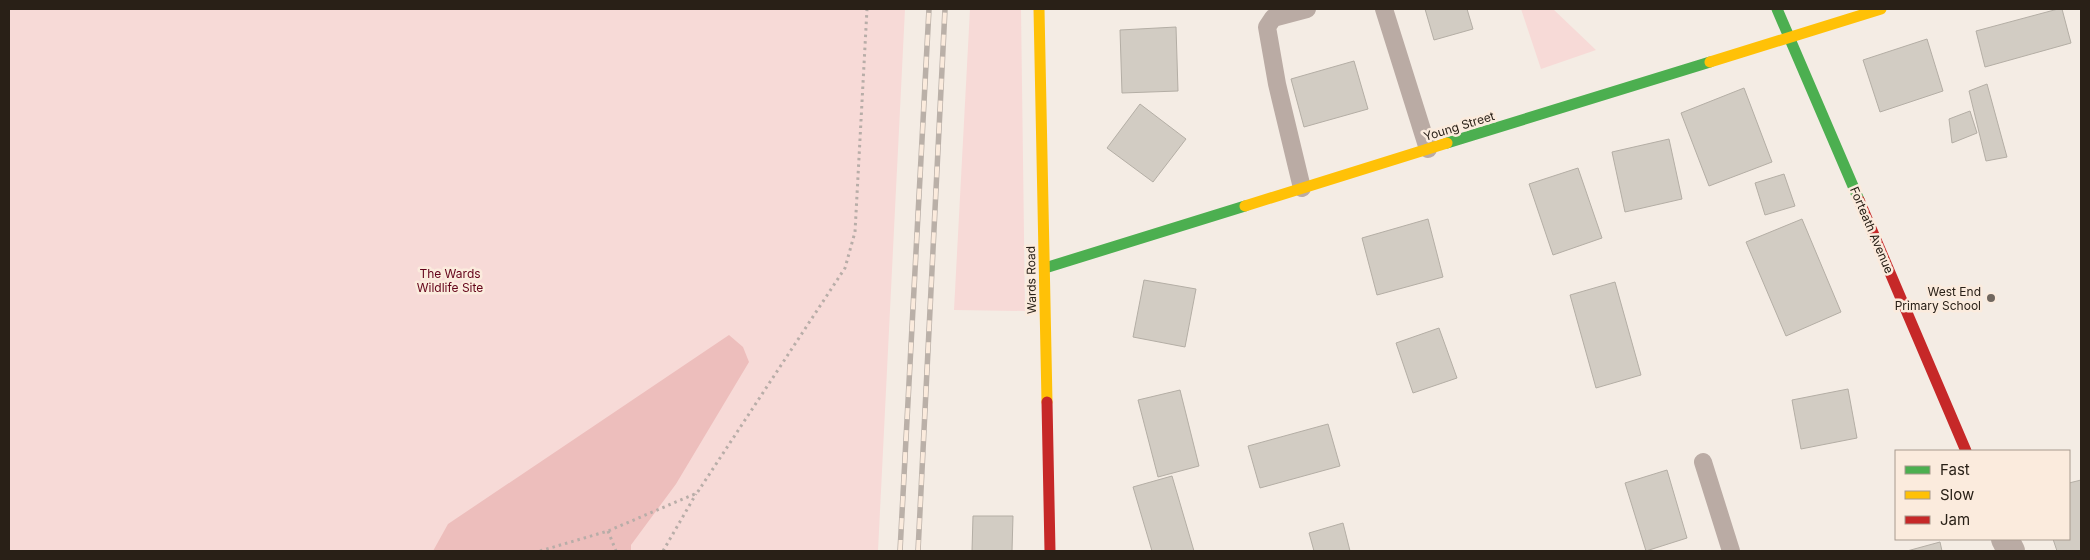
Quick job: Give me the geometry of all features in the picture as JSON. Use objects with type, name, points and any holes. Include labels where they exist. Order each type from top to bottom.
[{"type":"street","name":"Wards Road","points":[[1040,9],[1050,551]]},
{"type":"street","name":"Forteath Avenue","points":[[1777,9],[1966,450]]},
{"type":"street","name":"Young Street","points":[[1045,268],[1881,9]]},
{"type":"lane","points":[[1302,188],[1277,84],[1268,27],[1273,18],[1307,9]]},
{"type":"lane","points":[[1384,9],[1428,149]]},
{"type":"lane","points":[[1703,462],[1731,551]]},
{"type":"path","points":[[662,551],[697,493],[845,268],[855,232],[867,9]]},
{"type":"path","points":[[540,551],[608,531],[697,493]]},
{"type":"path","points":[[608,531],[616,551]]},
{"type":"green space","name":"The Wards Wildlife Site","points":[[9,9],[905,9],[878,551],[9,551]]},
{"type":"green space","points":[[970,9],[1021,9],[1025,311],[954,310]]},
{"type":"green space","points":[[1521,9],[1553,9],[1596,50],[1541,69]]},
{"type":"shaded area","points":[[729,335],[743,347],[749,362],[676,484],[631,545],[631,551],[433,551],[448,524]]},
{"type":"building","points":[[1425,9],[1467,9],[1473,29],[1434,40]]},
{"type":"building","points":[[2062,9],[2071,43],[1985,67],[1976,31]]},
{"type":"building","points":[[1176,27],[1178,91],[1122,93],[1120,30]]},
{"type":"building","points":[[1927,39],[1943,91],[1880,112],[1863,60]]},
{"type":"building","points":[[1354,61],[1368,109],[1304,127],[1291,79]]},
{"type":"building","points":[[1987,84],[2007,157],[1986,161],[1969,91]]},
{"type":"building","points":[[1744,88],[1772,162],[1709,186],[1681,113]]},
{"type":"building","points":[[1140,104],[1186,139],[1153,182],[1107,148]]},
{"type":"building","points":[[1970,111],[1977,133],[1952,143],[1949,119]]},
{"type":"building","points":[[1669,139],[1682,199],[1625,212],[1612,152]]},
{"type":"building","points":[[1578,168],[1602,238],[1553,255],[1529,184]]},
{"type":"building","points":[[1784,174],[1795,206],[1765,215],[1755,183]]},
{"type":"building","points":[[1428,219],[1443,277],[1377,295],[1362,238]]},
{"type":"building","points":[[1802,219],[1841,312],[1786,336],[1746,242]]},
{"type":"building","points":[[1144,280],[1196,289],[1185,347],[1133,337]]},
{"type":"building","points":[[1615,282],[1641,375],[1596,388],[1570,295]]},
{"type":"building","points":[[1439,328],[1457,378],[1413,393],[1396,343]]},
{"type":"building","points":[[1848,389],[1857,438],[1801,449],[1792,400]]},
{"type":"building","points":[[1180,390],[1199,466],[1158,477],[1138,400]]},
{"type":"building","points":[[1328,424],[1340,466],[1260,488],[1248,446]]},
{"type":"building","points":[[1667,470],[1687,538],[1646,551],[1625,483]]},
{"type":"building","points":[[1172,476],[1194,551],[1152,551],[1133,487]]},
{"type":"building","points":[[2081,480],[2081,551],[2057,551],[2053,540],[2070,540],[2070,483]]},
{"type":"building","points":[[973,516],[1013,516],[1012,551],[972,551]]},
{"type":"building","points":[[1343,523],[1350,551],[1314,551],[1309,533]]},
{"type":"building","points":[[1940,542],[1942,551],[1907,551]]},
{"type":"railway","points":[[900,551],[929,9]]},
{"type":"railway","points":[[918,551],[945,9]]},
{"type":"traffic: fast","points":[[1777,9],[1859,200]]},
{"type":"traffic: fast","points":[[1447,143],[1710,62]]},
{"type":"traffic: fast","points":[[1045,268],[1245,206]]},
{"type":"traffic: slow","points":[[1039,9],[1047,402]]},
{"type":"traffic: slow","points":[[1710,62],[1881,9]]},
{"type":"traffic: slow","points":[[1245,206],[1447,143]]},
{"type":"traffic: jam","points":[[1859,200],[1966,450]]},
{"type":"traffic: jam","points":[[1047,402],[1050,551]]},
{"type":"place","name":"West End Primary School","points":[[1991,298]]}]
